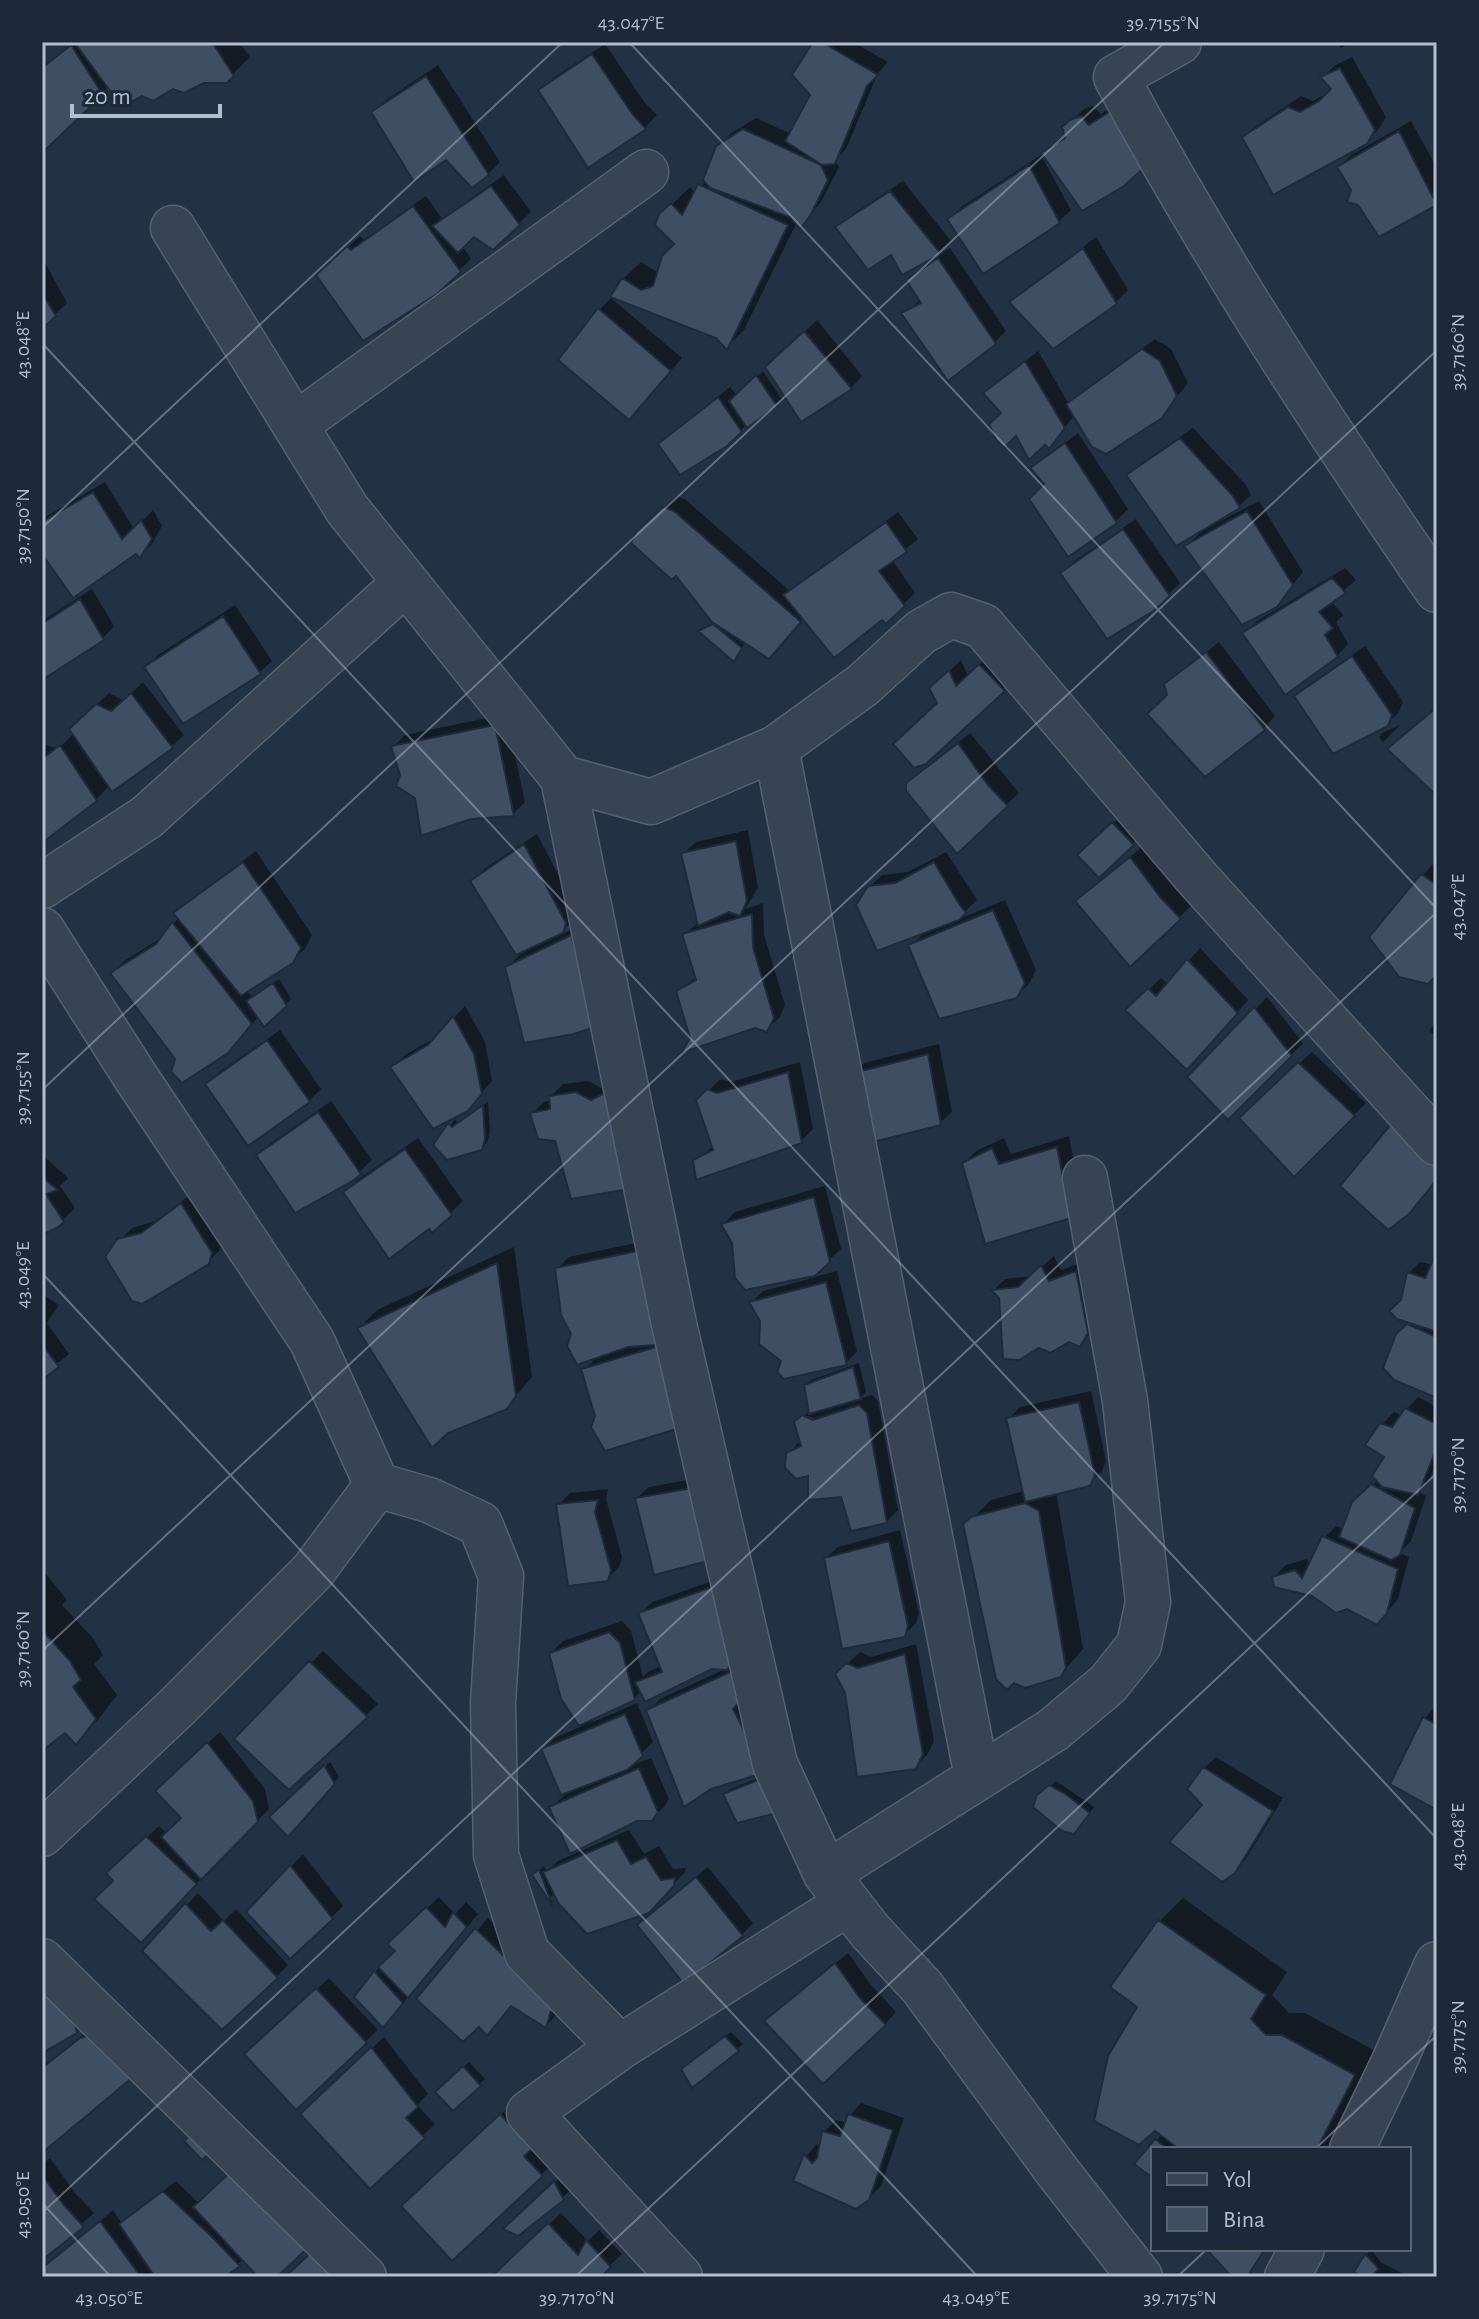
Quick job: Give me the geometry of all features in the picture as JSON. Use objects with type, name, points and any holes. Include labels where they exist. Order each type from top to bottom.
[{"type":"street","points":[[1179,42],[1116,77],[1171,179],[1325,428],[1437,590]]},
{"type":"street","points":[[295,425],[646,172]]},
{"type":"street","points":[[173,228],[347,509],[563,778],[674,1324],[775,1764],[837,1888],[870,1931],[922,1987],[1057,2171],[1140,2277]]},
{"type":"street","points":[[42,886],[147,817],[405,583]]},
{"type":"street","points":[[563,778],[651,802],[776,748],[863,685],[921,632],[951,615],[983,626],[1197,878],[1437,1143]]},
{"type":"street","points":[[776,748],[977,1777]]},
{"type":"street","points":[[42,930],[135,1076],[312,1341],[377,1485],[429,1500],[480,1524],[501,1576],[493,1703],[496,1855],[527,1953],[620,2047]]},
{"type":"street","points":[[680,2277],[529,2113],[837,1888],[977,1777],[1053,1730],[1108,1684],[1139,1645],[1148,1602],[1125,1401],[1085,1178]]},
{"type":"street","points":[[42,1834],[176,1708],[313,1571],[377,1485]]},
{"type":"street","points":[[42,1961],[364,2277]]},
{"type":"street","points":[[1353,2147],[1437,1964]]},
{"type":"street","points":[[1287,2277],[1301,2251]]},
{"type":"building","points":[[74,42],[212,42],[234,76],[227,83],[204,83],[184,93],[173,89],[153,101],[142,96],[122,107]]},
{"type":"building","points":[[813,42],[822,42],[878,75],[867,86],[835,164],[822,165],[785,141],[810,95],[792,75]]},
{"type":"building","points":[[71,45],[103,95],[44,151],[42,68]]},
{"type":"building","points":[[592,54],[646,129],[588,168],[538,90]]},
{"type":"building","points":[[1340,68],[1375,130],[1367,144],[1273,195],[1242,137],[1288,107],[1300,112],[1319,101],[1331,89],[1320,77]]},
{"type":"building","points":[[426,76],[489,175],[472,188],[446,160],[414,182],[371,112]]},
{"type":"building","points":[[1112,110],[1147,165],[1124,186],[1082,211],[1041,153],[1065,138],[1062,127],[1070,120],[1081,116],[1089,125]]},
{"type":"building","points":[[743,129],[821,165],[828,180],[800,229],[790,217],[710,188],[703,180],[716,146]]},
{"type":"building","points":[[1399,131],[1437,205],[1379,237],[1358,205],[1347,202],[1351,190],[1337,167]]},
{"type":"building","points":[[1029,165],[1060,223],[983,274],[947,219]]},
{"type":"building","points":[[698,184],[788,225],[727,350],[716,338],[610,297],[622,278],[641,290],[653,286],[662,256],[674,244],[655,225],[659,214],[671,203],[682,215]]},
{"type":"building","points":[[491,186],[520,225],[493,250],[474,237],[458,253],[432,226]]},
{"type":"building","points":[[890,191],[941,254],[902,275],[891,255],[868,270],[835,227]]},
{"type":"building","points":[[413,206],[461,272],[437,294],[363,341],[316,275],[347,246],[351,250]]},
{"type":"building","points":[[1083,248],[1117,304],[1053,349],[1009,302]]},
{"type":"building","points":[[938,258],[996,344],[948,381],[901,313],[921,303],[906,280]]},
{"type":"building","points":[[42,293],[56,316],[42,329]]},
{"type":"building","points":[[598,308],[671,371],[629,420],[558,360]]},
{"type":"building","points":[[804,331],[852,389],[801,422],[765,367]]},
{"type":"building","points":[[1142,349],[1160,361],[1177,396],[1162,418],[1106,454],[1092,447],[1066,404]]},
{"type":"building","points":[[1025,361],[1065,428],[1049,449],[1045,445],[1029,460],[1016,436],[1004,448],[996,440],[989,424],[1001,413],[983,393]]},
{"type":"building","points":[[756,375],[777,406],[747,428],[729,401]]},
{"type":"building","points":[[718,397],[742,432],[727,446],[680,475],[658,444]]},
{"type":"building","points":[[1180,438],[1233,496],[1240,508],[1176,546],[1126,475]]},
{"type":"building","points":[[1065,443],[1117,523],[1068,557],[1029,499],[1044,484],[1030,468]]},
{"type":"building","points":[[93,492],[122,539],[141,520],[152,539],[140,558],[136,554],[73,598],[42,554],[42,522]]},
{"type":"building","points":[[663,507],[674,511],[801,622],[769,659],[712,622],[676,576],[672,580],[631,543],[636,532]]},
{"type":"building","points":[[1247,511],[1293,585],[1277,607],[1242,625],[1184,546]]},
{"type":"building","points":[[886,522],[907,552],[879,571],[905,606],[886,624],[882,620],[834,658],[783,595]]},
{"type":"building","points":[[1123,529],[1170,596],[1155,610],[1107,639],[1060,573]]},
{"type":"building","points":[[1332,578],[1346,593],[1319,612],[1333,628],[1325,635],[1338,657],[1285,695],[1242,633]]},
{"type":"building","points":[[80,599],[104,640],[42,680],[42,624]]},
{"type":"building","points":[[223,616],[261,674],[183,724],[144,667]]},
{"type":"building","points":[[713,624],[742,648],[734,662],[698,631]]},
{"type":"building","points":[[1206,652],[1265,730],[1205,777],[1147,714],[1167,695],[1164,684]]},
{"type":"building","points":[[1352,656],[1392,715],[1388,726],[1333,754],[1294,696]]},
{"type":"building","points":[[979,664],[1005,691],[926,764],[914,768],[893,744],[937,703],[929,688],[949,670],[956,686]]},
{"type":"building","points":[[131,693],[173,748],[112,792],[69,729],[96,704],[111,711]]},
{"type":"building","points":[[1437,707],[1437,796],[1387,749]]},
{"type":"building","points":[[495,725],[514,816],[471,819],[421,836],[415,798],[396,786],[400,775],[391,746]]},
{"type":"building","points":[[958,743],[988,785],[1008,806],[957,854],[906,791],[906,783]]},
{"type":"building","points":[[60,745],[97,801],[42,843],[42,759]]},
{"type":"building","points":[[1112,822],[1134,845],[1099,878],[1077,855]]},
{"type":"building","points":[[736,841],[747,901],[740,916],[729,912],[698,926],[681,853]]},
{"type":"building","points":[[524,844],[566,923],[563,933],[516,955],[470,881]]},
{"type":"building","points":[[1130,857],[1181,919],[1130,967],[1075,901]]},
{"type":"building","points":[[243,862],[301,948],[293,963],[241,996],[173,913]]},
{"type":"building","points":[[934,862],[966,913],[959,920],[877,951],[856,905],[868,886],[895,883]]},
{"type":"building","points":[[1421,874],[1437,885],[1437,974],[1428,984],[1399,977],[1369,937]]},
{"type":"building","points":[[993,910],[1025,983],[1017,998],[939,1019],[908,945]]},
{"type":"building","points":[[752,914],[753,947],[774,1018],[767,1032],[755,1028],[681,1053],[690,1038],[676,991],[696,980],[682,934]]},
{"type":"building","points":[[172,922],[252,1024],[228,1053],[182,1083],[171,1072],[175,1059],[110,973],[156,944]]},
{"type":"building","points":[[571,935],[598,1026],[574,1034],[524,1043],[505,967]]},
{"type":"building","points":[[1187,959],[1238,1013],[1187,1070],[1125,1010],[1148,988],[1156,996]]},
{"type":"building","points":[[273,983],[287,1006],[264,1027],[246,1001]]},
{"type":"building","points":[[1254,1007],[1292,1056],[1228,1120],[1187,1077]]},
{"type":"building","points":[[453,1016],[474,1054],[482,1094],[468,1111],[433,1129],[390,1067],[428,1045]]},
{"type":"building","points":[[267,1040],[310,1102],[248,1146],[205,1084]]},
{"type":"building","points":[[928,1054],[941,1125],[869,1143],[850,1074]]},
{"type":"building","points":[[1298,1062],[1355,1116],[1294,1177],[1239,1118]]},
{"type":"building","points":[[788,1072],[802,1143],[696,1180],[693,1160],[713,1150],[696,1100],[707,1089],[717,1093]]},
{"type":"building","points":[[611,1090],[634,1178],[623,1190],[571,1199],[555,1141],[538,1139],[530,1113],[550,1109],[549,1096],[576,1092],[591,1100]]},
{"type":"building","points":[[483,1105],[485,1139],[482,1150],[447,1160],[433,1145],[448,1123],[452,1127]]},
{"type":"building","points":[[318,1112],[361,1174],[295,1213],[256,1155]]},
{"type":"building","points":[[1392,1123],[1437,1164],[1437,1179],[1409,1214],[1388,1230],[1340,1186]]},
{"type":"building","points":[[1057,1147],[1071,1218],[985,1244],[962,1163],[992,1148],[999,1164]]},
{"type":"building","points":[[405,1149],[452,1215],[432,1233],[429,1229],[389,1259],[343,1192]]},
{"type":"building","points":[[42,1177],[58,1190],[46,1194],[64,1222],[42,1235]]},
{"type":"building","points":[[814,1197],[830,1262],[815,1276],[745,1290],[735,1278],[732,1243],[721,1224]]},
{"type":"building","points":[[181,1203],[212,1253],[209,1264],[142,1304],[132,1301],[105,1257],[117,1239],[141,1233]]},
{"type":"building","points":[[647,1249],[671,1344],[628,1347],[577,1365],[567,1346],[571,1334],[561,1315],[555,1268]]},
{"type":"building","points":[[1437,1251],[1437,1332],[1397,1319],[1389,1311],[1401,1300],[1407,1272],[1425,1278]]},
{"type":"building","points":[[497,1263],[516,1396],[507,1409],[448,1433],[432,1448],[357,1328]]},
{"type":"building","points":[[1041,1265],[1049,1281],[1076,1271],[1088,1333],[1080,1347],[1069,1342],[1050,1353],[1039,1348],[1019,1360],[1003,1359],[999,1298],[991,1290],[1018,1287]]},
{"type":"building","points":[[826,1282],[847,1365],[784,1379],[777,1372],[781,1361],[759,1344],[760,1321],[749,1302]]},
{"type":"building","points":[[1407,1324],[1437,1337],[1437,1398],[1394,1380],[1383,1368],[1396,1334]]},
{"type":"building","points":[[42,1344],[59,1367],[42,1380]]},
{"type":"building","points":[[663,1345],[680,1428],[605,1451],[591,1427],[595,1416],[581,1369]]},
{"type":"building","points":[[853,1367],[861,1399],[809,1414],[804,1385]]},
{"type":"building","points":[[1079,1402],[1095,1475],[1090,1486],[1025,1502],[1006,1418]]},
{"type":"building","points":[[859,1405],[867,1413],[887,1523],[851,1531],[841,1497],[808,1500],[808,1476],[796,1479],[785,1468],[786,1453],[801,1446],[794,1422],[802,1415],[813,1420]]},
{"type":"building","points":[[1405,1408],[1437,1424],[1437,1447],[1418,1495],[1382,1487],[1372,1476],[1384,1457],[1365,1445],[1380,1423],[1392,1427]]},
{"type":"building","points":[[1371,1484],[1415,1508],[1400,1555],[1391,1560],[1339,1537],[1352,1502]]},
{"type":"building","points":[[704,1486],[708,1561],[654,1575],[635,1498]]},
{"type":"building","points":[[598,1500],[595,1512],[611,1570],[608,1581],[568,1586],[556,1504]]},
{"type":"building","points":[[1025,1503],[1039,1511],[1066,1668],[1061,1677],[1025,1688],[1014,1683],[1007,1690],[996,1679],[963,1524],[971,1517]]},
{"type":"building","points":[[1322,1536],[1398,1569],[1387,1613],[1377,1625],[1347,1609],[1336,1613],[1312,1596],[1274,1587],[1272,1577],[1295,1570],[1302,1578]]},
{"type":"building","points":[[889,1541],[908,1626],[905,1637],[842,1649],[824,1558]]},
{"type":"building","points":[[715,1586],[736,1657],[727,1670],[712,1669],[645,1702],[635,1682],[662,1672],[638,1613]]},
{"type":"building","points":[[42,1630],[70,1661],[81,1680],[73,1687],[96,1719],[76,1745],[65,1733],[42,1751]]},
{"type":"building","points":[[609,1632],[620,1643],[635,1700],[579,1726],[561,1699],[549,1653]]},
{"type":"building","points":[[905,1654],[923,1754],[916,1769],[857,1777],[845,1693],[835,1674],[846,1663],[858,1668]]},
{"type":"building","points":[[309,1661],[368,1717],[289,1790],[234,1739]]},
{"type":"building","points":[[739,1668],[748,1693],[733,1709],[760,1761],[757,1775],[711,1789],[684,1807],[646,1710]]},
{"type":"building","points":[[625,1714],[643,1756],[627,1770],[561,1795],[541,1749]]},
{"type":"building","points":[[1423,1717],[1437,1725],[1437,1810],[1390,1784]]},
{"type":"building","points":[[207,1742],[253,1801],[258,1822],[201,1880],[161,1837],[181,1818],[155,1791]]},
{"type":"building","points":[[324,1765],[335,1784],[288,1837],[269,1817]]},
{"type":"building","points":[[1203,1767],[1273,1811],[1235,1873],[1222,1882],[1169,1842],[1202,1805],[1187,1789]]},
{"type":"building","points":[[639,1768],[658,1812],[652,1821],[637,1821],[570,1854],[549,1807]]},
{"type":"building","points":[[766,1777],[777,1813],[737,1823],[723,1794]]},
{"type":"building","points":[[1049,1785],[1090,1813],[1074,1834],[1062,1831],[1033,1807],[1037,1795]]},
{"type":"building","points":[[146,1836],[197,1884],[141,1943],[94,1899],[113,1881],[106,1873]]},
{"type":"building","points":[[617,1840],[631,1864],[646,1857],[661,1880],[675,1878],[674,1886],[649,1913],[587,1934],[558,1903],[543,1872]]},
{"type":"building","points":[[290,1865],[333,1919],[290,1959],[246,1912]]},
{"type":"building","points":[[539,1869],[553,1907],[532,1875]]},
{"type":"building","points":[[696,1877],[743,1936],[684,1984],[637,1925]]},
{"type":"building","points":[[185,1903],[211,1931],[223,1920],[278,1978],[222,2030],[142,1951]]},
{"type":"building","points":[[426,1907],[445,1927],[453,1912],[467,1927],[408,1998],[378,1967],[395,1951],[387,1944]]},
{"type":"building","points":[[1158,1920],[1266,1995],[1251,2019],[1266,2035],[1282,2035],[1355,2075],[1318,2147],[1176,2147],[1155,2131],[1139,2145],[1094,2121],[1108,2056],[1137,2007],[1110,1987]]},
{"type":"building","points":[[475,1928],[553,2004],[546,2028],[511,2006],[487,2036],[479,2027],[463,2042],[416,1999]]},
{"type":"building","points":[[835,1963],[860,1998],[886,2025],[823,2084],[764,2021]]},
{"type":"building","points":[[374,1971],[403,2003],[383,2028],[354,1997]]},
{"type":"building","points":[[42,1982],[75,2024],[77,2033],[42,2053]]},
{"type":"building","points":[[316,1988],[367,2043],[296,2110],[244,2054]]},
{"type":"building","points":[[92,2035],[132,2078],[42,2153],[42,2068],[80,2038]]},
{"type":"building","points":[[725,2036],[739,2051],[692,2088],[681,2069]]},
{"type":"building","points":[[371,2047],[418,2107],[406,2118],[425,2138],[370,2189],[300,2114]]},
{"type":"building","points":[[463,2066],[481,2086],[453,2111],[435,2092]]},
{"type":"building","points":[[500,2114],[532,2149],[524,2156],[543,2176],[452,2261],[401,2206]]},
{"type":"building","points":[[848,2114],[893,2130],[869,2200],[856,2209],[793,2181],[804,2154],[812,2163],[817,2158],[822,2131],[840,2136]]},
{"type":"building","points":[[199,2127],[217,2146],[202,2160],[184,2141]]},
{"type":"building","points":[[1155,2139],[1165,2147],[1151,2147],[1151,2177],[1134,2164]]},
{"type":"building","points":[[240,2163],[314,2242],[277,2277],[258,2277],[193,2207]]},
{"type":"building","points":[[42,2175],[84,2227],[42,2260]]},
{"type":"building","points":[[554,2181],[564,2200],[518,2236],[503,2229]]},
{"type":"building","points":[[163,2191],[240,2266],[225,2277],[155,2277],[119,2224]]},
{"type":"building","points":[[100,2221],[141,2277],[42,2277],[42,2268]]},
{"type":"building","points":[[548,2223],[578,2255],[586,2240],[611,2267],[601,2277],[491,2277]]},
{"type":"building","points":[[318,2246],[347,2277],[285,2277]]},
{"type":"building","points":[[1208,2251],[1264,2251],[1247,2277],[1232,2277]]},
{"type":"building","points":[[1365,2254],[1379,2269],[1370,2277],[1354,2272]]}]
